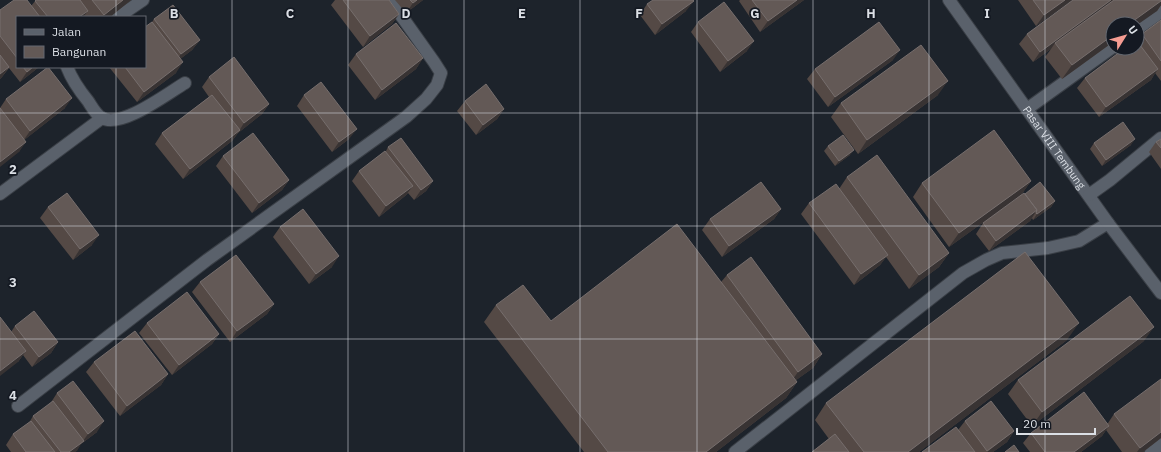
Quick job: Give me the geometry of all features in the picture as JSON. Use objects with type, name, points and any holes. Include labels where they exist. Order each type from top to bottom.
[{"type":"street","points":[[119,16],[143,0]]},
{"type":"street","points":[[18,406],[207,260],[373,142],[406,117],[426,99],[437,86],[440,73],[434,62],[390,0]]},
{"type":"street","name":"Pasar VIII Tembung","points":[[949,0],[1108,223],[1161,293]]},
{"type":"street","points":[[1145,23],[1161,12]]},
{"type":"street","points":[[1027,109],[1105,53]]},
{"type":"street","points":[[67,68],[73,82],[96,112],[102,118],[112,120],[132,116],[185,83]]},
{"type":"street","points":[[0,194],[102,118]]},
{"type":"street","points":[[1089,195],[1110,180],[1161,138]]},
{"type":"street","points":[[734,452],[963,273],[1002,252],[1048,248],[1079,241],[1108,223]]},
{"type":"street","points":[[1151,452],[1161,444]]},
{"type":"building","points":[[14,0],[27,0],[39,16],[16,16],[16,57],[0,36],[0,10]]},
{"type":"building","points":[[80,0],[88,11],[80,16],[47,16],[35,1]]},
{"type":"building","points":[[92,0],[123,0],[104,15]]},
{"type":"building","points":[[343,0],[389,0],[399,14],[370,36]]},
{"type":"building","points":[[410,0],[417,0],[413,3]]},
{"type":"building","points":[[653,0],[694,1],[662,24],[647,4]]},
{"type":"building","points":[[752,0],[797,0],[768,21]]},
{"type":"building","points":[[1033,0],[1065,0],[1044,15]]},
{"type":"building","points":[[1073,0],[1111,0],[1040,52],[1027,34]]},
{"type":"building","points":[[1114,0],[1161,0],[1140,16],[1105,16],[1105,41],[1072,65],[1055,43]]},
{"type":"building","points":[[724,2],[754,41],[728,61],[698,22]]},
{"type":"building","points":[[173,5],[200,40],[181,54],[154,19]]},
{"type":"building","points":[[1161,20],[1161,61],[1145,38],[1145,32]]},
{"type":"building","points":[[152,22],[183,62],[144,92],[126,68],[146,68],[146,26]]},
{"type":"building","points":[[879,22],[900,50],[835,97],[815,69]]},
{"type":"building","points":[[396,23],[423,58],[382,90],[356,54]]},
{"type":"building","points":[[921,45],[948,81],[867,140],[841,103]]},
{"type":"building","points":[[1145,52],[1158,69],[1106,107],[1085,78],[1114,56],[1145,56]]},
{"type":"building","points":[[0,55],[9,67],[0,74]]},
{"type":"building","points":[[234,57],[269,104],[244,123],[209,77]]},
{"type":"building","points":[[24,68],[32,68],[27,72]]},
{"type":"building","points":[[47,68],[49,68],[72,98],[30,131],[6,99]]},
{"type":"building","points":[[321,82],[357,129],[339,142],[304,95]]},
{"type":"building","points":[[486,84],[504,109],[483,125],[465,101]]},
{"type":"building","points":[[212,95],[240,130],[190,169],[162,133]]},
{"type":"building","points":[[0,108],[26,142],[0,162]]},
{"type":"building","points":[[1123,122],[1135,139],[1106,160],[1094,143]]},
{"type":"building","points":[[994,130],[1031,181],[959,233],[922,183]]},
{"type":"building","points":[[253,133],[289,180],[259,203],[223,156]]},
{"type":"building","points":[[843,135],[854,150],[839,161],[828,146]]},
{"type":"building","points":[[401,138],[433,181],[421,190],[388,147]]},
{"type":"building","points":[[1161,139],[1161,148],[1156,142]]},
{"type":"building","points":[[385,151],[413,186],[386,206],[359,171]]},
{"type":"building","points":[[877,155],[949,253],[919,275],[847,177]]},
{"type":"building","points":[[761,182],[781,209],[729,246],[710,219]]},
{"type":"building","points":[[1040,182],[1055,201],[1037,214],[1037,210],[1025,194]]},
{"type":"building","points":[[836,184],[888,255],[861,274],[809,203]]},
{"type":"building","points":[[67,193],[99,235],[80,249],[48,207]]},
{"type":"building","points":[[1024,193],[1037,210],[996,241],[983,223]]},
{"type":"building","points":[[303,209],[339,256],[316,274],[280,227]]},
{"type":"building","points":[[677,224],[797,382],[706,452],[608,452],[496,305],[523,285],[551,321]]},
{"type":"building","points":[[1025,252],[1079,323],[908,452],[864,452],[826,403]]},
{"type":"building","points":[[236,255],[274,304],[237,331],[200,282]]},
{"type":"building","points":[[751,257],[822,354],[798,372],[727,275]]},
{"type":"building","points":[[187,292],[219,334],[179,365],[147,323]]},
{"type":"building","points":[[1130,296],[1154,327],[1042,412],[1018,380]]},
{"type":"building","points":[[34,311],[58,342],[39,357],[15,326]]},
{"type":"building","points":[[0,317],[26,351],[0,371]]},
{"type":"building","points":[[135,331],[168,374],[127,406],[94,362]]},
{"type":"building","points":[[1161,379],[1161,432],[1140,448],[1114,414]]},
{"type":"building","points":[[73,381],[104,421],[88,434],[57,393]]},
{"type":"building","points":[[1084,392],[1109,426],[1074,452],[1045,452],[1031,433]]},
{"type":"building","points":[[53,401],[84,441],[69,452],[61,452],[33,416]]},
{"type":"building","points":[[991,401],[1014,431],[987,451],[965,421]]},
{"type":"building","points":[[31,421],[55,452],[26,452],[13,434]]},
{"type":"building","points":[[956,427],[975,452],[922,452]]},
{"type":"building","points":[[835,434],[849,452],[812,452]]},
{"type":"building","points":[[1014,445],[1019,452],[1005,452]]}]
